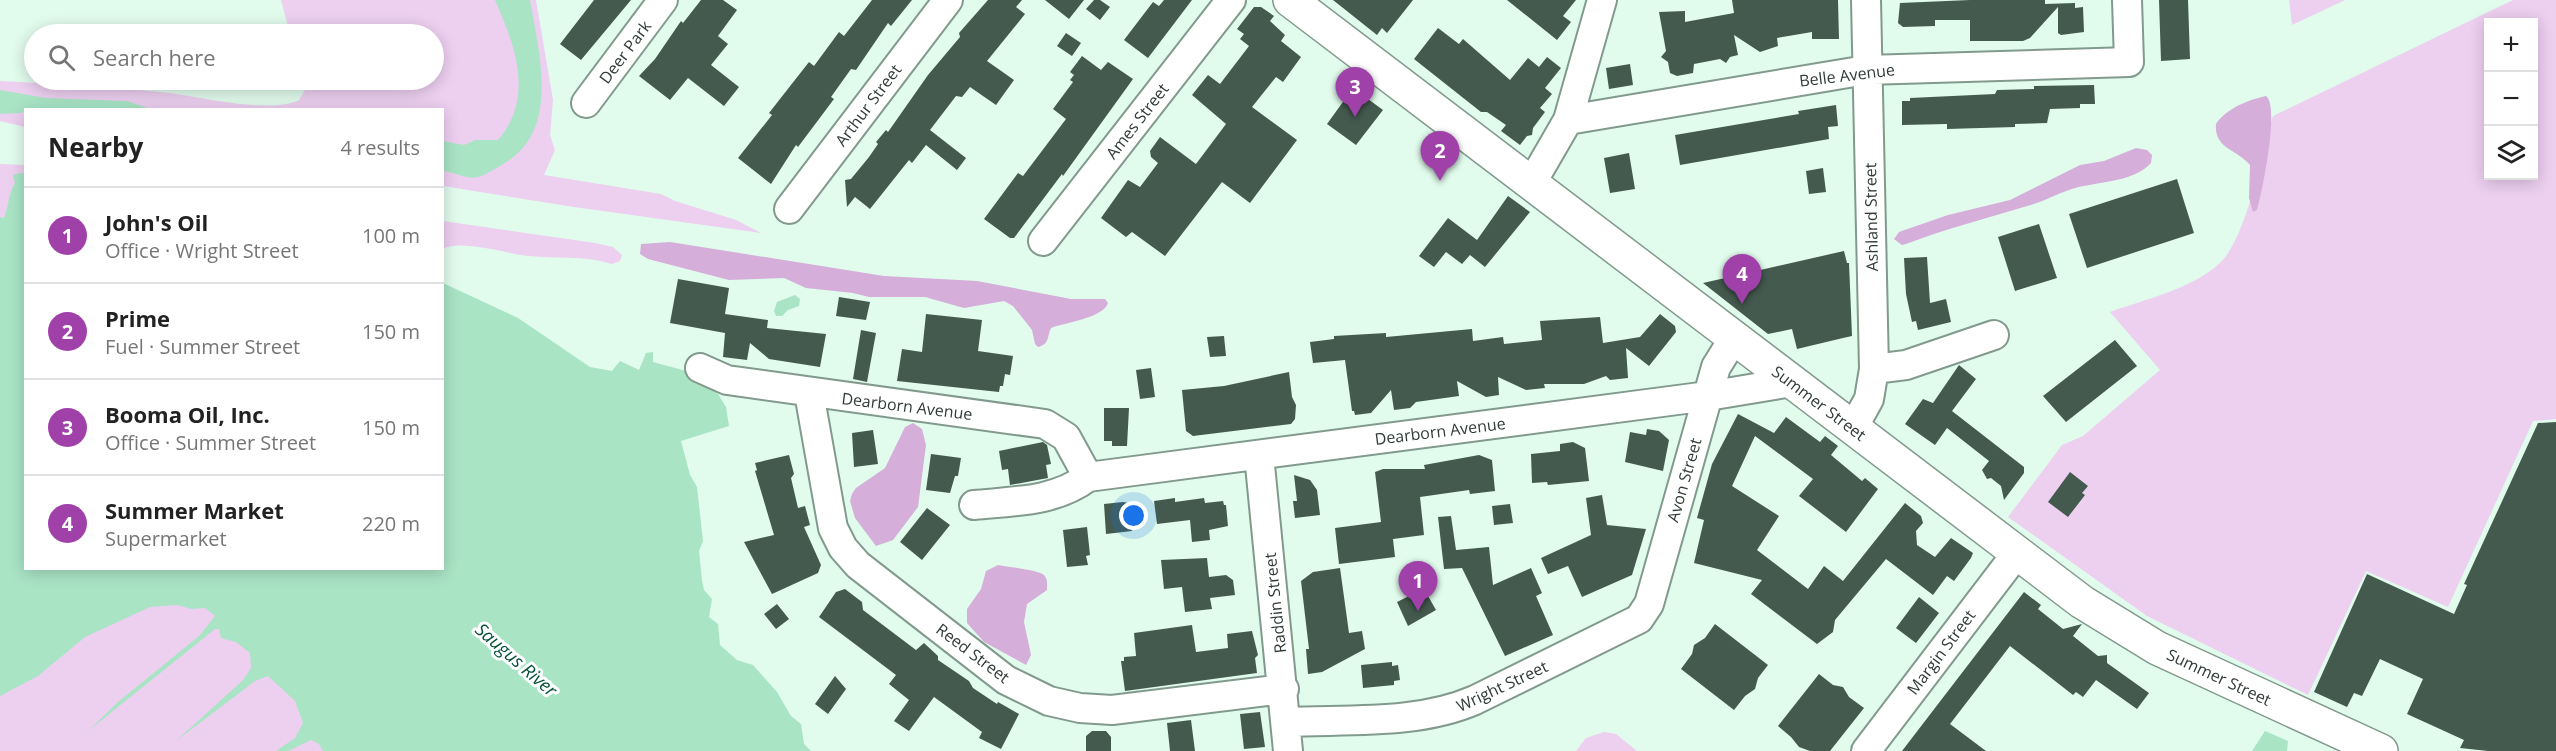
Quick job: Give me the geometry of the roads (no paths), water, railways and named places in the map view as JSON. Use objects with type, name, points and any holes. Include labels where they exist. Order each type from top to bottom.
[{"type":"main road","name":"Summer Street","points":[[1290,0],[2082,602],[2157,648],[2381,751]]},
{"type":"street","name":"Deer Park","points":[[586,104],[663,0]]},
{"type":"street","name":"Arthur Street","points":[[789,209],[948,0]]},
{"type":"street","name":"Ames Street","points":[[1043,241],[1231,0]]},
{"type":"street","points":[[1531,184],[1568,120],[1602,0]]},
{"type":"street","name":"Ashland Street","points":[[1853,428],[1869,399],[1874,369],[1866,0]]},
{"type":"street","name":"Belle Avenue","points":[[1568,120],[1866,70],[2129,62],[2127,0]]},
{"type":"street","points":[[1874,369],[1906,365],[1994,335]]},
{"type":"street","name":"Avon Street","points":[[1636,621],[1648,607],[1718,363],[1734,338]]},
{"type":"street","name":"Dearborn Avenue","points":[[700,368],[727,380],[1045,424],[1066,437],[1088,477]]},
{"type":"street","name":"Dearborn Avenue","points":[[974,505],[1048,497],[1073,488],[1088,477],[1708,396],[1792,382]]},
{"type":"street","name":"Reed Street","points":[[809,393],[832,521],[843,548],[858,564],[1006,680],[1049,701],[1096,710],[1284,689]]},
{"type":"street","name":"Raddin Street","points":[[1258,455],[1284,689],[1288,751]]},
{"type":"street","name":"Margin Street","points":[[1866,751],[2017,553]]},
{"type":"street","name":"Wright Street","points":[[1287,722],[1410,716],[1447,711],[1475,700],[1636,621]]},
{"type":"water","points":[[495,0],[530,0],[538,44],[542,90],[533,132],[521,150],[488,173],[470,177],[444,171],[444,141],[464,145],[475,140],[498,140],[509,124],[519,89],[518,71],[509,35]]},
{"type":"water","points":[[0,90],[46,98],[127,101],[148,108],[24,108],[21,113],[0,114]]},
{"type":"water","name":"Saugus River","points":[[24,174],[24,570],[444,570],[444,283],[518,318],[590,367],[612,371],[620,361],[639,370],[646,353],[653,352],[653,362],[690,372],[718,394],[726,407],[729,426],[681,441],[690,475],[697,487],[703,541],[699,551],[702,580],[704,590],[712,599],[709,617],[718,624],[720,645],[737,660],[753,665],[777,692],[791,716],[801,724],[804,744],[811,751],[323,751],[319,744],[311,740],[288,751],[276,751],[295,738],[303,723],[295,701],[268,676],[255,681],[176,741],[243,680],[251,668],[250,653],[236,642],[221,638],[219,629],[215,629],[88,731],[118,702],[199,636],[215,616],[205,608],[191,609],[178,605],[150,607],[85,637],[38,676],[0,696],[0,217],[4,218],[6,214],[15,183],[13,175]]},
{"type":"water","points":[[795,295],[800,299],[799,306],[788,310],[782,316],[776,316],[774,311],[777,302]]},
{"type":"water","points":[[2265,731],[2288,741],[2287,751],[2252,751]]},
{"type":"place","name":"Booma Oil, Inc.","points":[[1355,117]]},
{"type":"place","name":"Prime","points":[[1440,181]]},
{"type":"place","name":"Summer Market","points":[[1742,304]]},
{"type":"place","name":"John's Oil","points":[[1418,611]]}]
